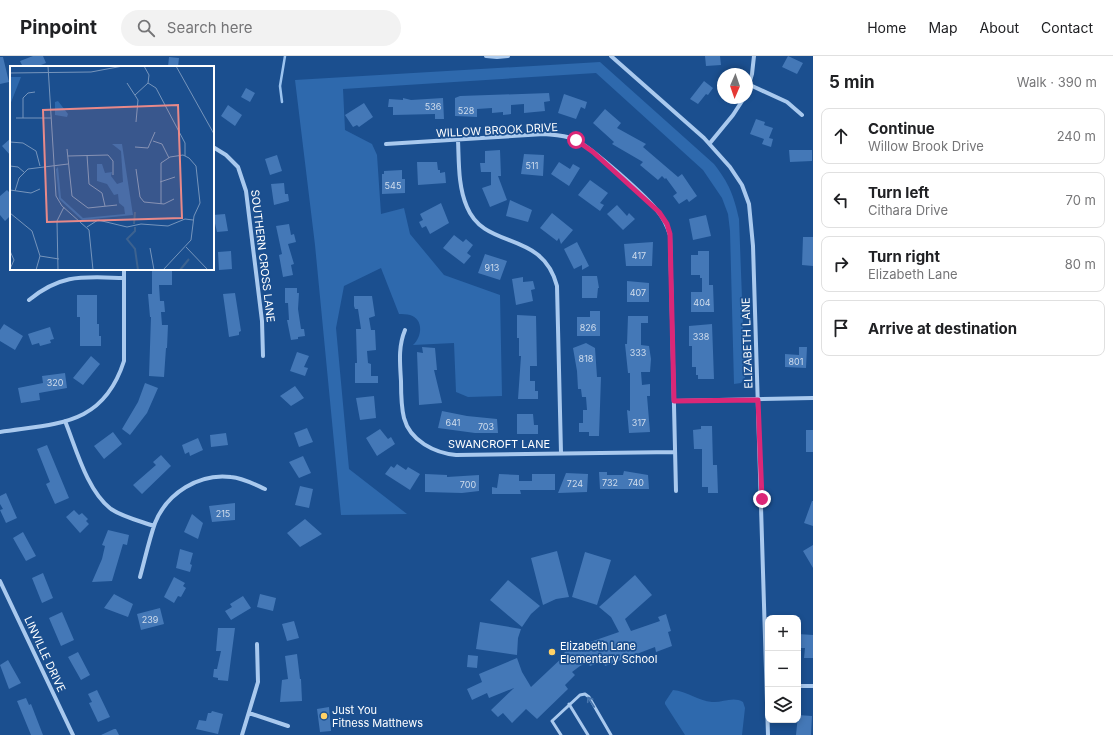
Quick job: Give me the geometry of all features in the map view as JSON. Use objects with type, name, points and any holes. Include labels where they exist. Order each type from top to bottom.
[{"type":"street","points":[[486,56],[497,58],[508,56]]},
{"type":"street","name":"ELIZABETH LANE","points":[[610,56],[710,143],[737,176],[746,195],[751,214],[766,651]]},
{"type":"street","points":[[752,68],[754,56]]},
{"type":"street","points":[[753,86],[787,102],[802,115]]},
{"type":"street","points":[[710,143],[740,104]]},
{"type":"street","name":"WILLOW BROOK DRIVE","points":[[386,144],[544,134],[563,135],[576,140],[593,152],[659,212],[667,224],[670,234],[676,492]]},
{"type":"street","points":[[458,140],[462,192],[467,208],[474,218],[488,231],[534,250],[552,270],[557,286],[560,453]]},
{"type":"street","name":"SOUTHERN CROSS LANE","points":[[214,148],[226,155],[238,167],[246,191],[262,321],[263,356]]},
{"type":"street","points":[[0,432],[65,421],[89,412],[100,405],[112,390],[120,376],[124,361],[124,270]]},
{"type":"street","points":[[29,300],[53,283],[72,278],[124,278]]},
{"type":"street","name":"SWANCROFT LANE","points":[[405,330],[400,341],[399,351],[402,411],[410,430],[420,441],[443,454],[675,452]]},
{"type":"street","points":[[674,401],[813,398]]},
{"type":"street","points":[[65,421],[88,476],[103,502],[125,516],[154,526]]},
{"type":"street","points":[[140,576],[154,526],[160,514],[171,499],[189,484],[213,477],[230,477],[250,481],[266,489]]},
{"type":"street","name":"LINVILLE DRIVE","points":[[0,580],[73,735]]},
{"type":"street","points":[[242,735],[258,682],[257,644]]},
{"type":"street","points":[[801,686],[813,686]]},
{"type":"street","name":"ELIZABETH LANE","points":[[767,687],[768,735]]},
{"type":"street","points":[[249,713],[288,726]]},
{"type":"lane","points":[[561,735],[552,721],[569,704],[580,695],[585,694],[589,697],[611,735]]},
{"type":"lane","points":[[569,704],[588,735]]},
{"type":"shaded area","points":[[600,62],[714,164],[724,177],[730,190],[739,219],[745,378],[741,383],[734,384],[730,231],[728,214],[722,198],[703,170],[596,73],[343,89],[345,130],[372,144],[377,155],[381,214],[404,208],[410,234],[444,275],[500,295],[502,396],[468,397],[456,392],[454,343],[413,345],[420,333],[418,320],[409,315],[399,314],[381,268],[344,286],[336,328],[349,469],[407,514],[341,515],[315,245],[295,80]]},
{"type":"shaded area","points":[[673,690],[707,701],[716,702],[739,700],[743,702],[745,708],[742,735],[685,735],[665,704]]},
{"type":"building","points":[[33,56],[43,56],[46,63],[38,66],[22,66],[20,61]]},
{"type":"building","points":[[705,56],[720,56],[721,65],[706,66]]},
{"type":"building","points":[[788,56],[803,63],[797,74],[782,67]]},
{"type":"building","points":[[0,57],[3,57],[9,82],[0,84]]},
{"type":"building","points":[[169,57],[179,58],[178,66],[168,66]]},
{"type":"building","points":[[704,81],[713,88],[698,104],[690,99]]},
{"type":"building","points":[[246,88],[255,93],[250,102],[241,97]]},
{"type":"building","points":[[549,93],[550,101],[544,102],[545,111],[524,113],[524,104],[511,105],[511,114],[503,115],[503,112],[492,113],[492,108],[477,109],[477,117],[455,116],[455,98],[460,96]]},
{"type":"building","points":[[564,94],[587,102],[585,109],[581,107],[576,119],[558,113]]},
{"type":"building","points":[[403,98],[411,100],[443,98],[444,119],[435,119],[435,114],[393,115],[393,107],[388,107],[389,99],[403,100]]},
{"type":"building","points":[[364,103],[373,117],[359,127],[357,125],[353,127],[345,115]]},
{"type":"building","points":[[228,105],[242,115],[235,126],[221,116]]},
{"type":"building","points":[[605,109],[621,123],[617,128],[646,144],[643,147],[678,177],[682,174],[697,196],[689,202],[687,199],[679,204],[673,196],[677,193],[666,178],[665,179],[662,176],[658,180],[640,165],[643,162],[612,144],[614,142],[593,123]]},
{"type":"building","points":[[756,119],[765,122],[764,125],[773,128],[769,138],[773,139],[771,147],[762,144],[764,139],[750,134]]},
{"type":"building","points":[[10,139],[10,155],[2,146]]},
{"type":"building","points":[[500,150],[501,176],[498,176],[507,200],[490,207],[482,188],[491,185],[491,172],[481,172],[480,163],[485,163],[485,151]]},
{"type":"building","points":[[789,150],[812,150],[812,161],[790,162]]},
{"type":"building","points":[[524,154],[544,155],[543,176],[521,174]]},
{"type":"building","points":[[277,155],[282,171],[270,175],[265,159]]},
{"type":"building","points":[[417,162],[437,162],[440,173],[445,172],[446,183],[418,185]]},
{"type":"building","points":[[559,162],[570,169],[573,164],[580,168],[569,186],[551,174]]},
{"type":"building","points":[[402,170],[402,179],[405,179],[405,193],[382,194],[382,174],[384,174],[384,171]]},
{"type":"building","points":[[590,180],[608,193],[600,203],[604,205],[600,211],[578,195]]},
{"type":"building","points":[[284,183],[285,194],[288,194],[289,201],[274,205],[271,184]]},
{"type":"building","points":[[7,190],[10,193],[10,216],[5,221],[0,215],[0,196]]},
{"type":"building","points":[[510,200],[532,210],[528,222],[506,216]]},
{"type":"building","points":[[441,203],[449,223],[430,234],[426,226],[422,228],[419,222],[423,220],[420,214]]},
{"type":"building","points":[[617,205],[627,216],[629,213],[635,219],[623,230],[607,214]]},
{"type":"building","points":[[552,213],[573,230],[561,244],[559,238],[557,241],[540,228]]},
{"type":"building","points":[[225,214],[228,231],[217,232],[214,215]]},
{"type":"building","points":[[706,215],[711,236],[693,240],[689,219]]},
{"type":"building","points":[[289,224],[291,235],[294,234],[296,242],[288,244],[294,264],[291,265],[293,275],[283,277],[279,255],[282,254],[276,226]]},
{"type":"building","points":[[454,235],[463,242],[466,239],[473,245],[467,253],[471,256],[464,264],[443,248]]},
{"type":"building","points":[[803,237],[813,237],[813,266],[802,265]]},
{"type":"building","points":[[577,242],[589,266],[582,270],[582,265],[574,269],[564,249]]},
{"type":"building","points":[[653,242],[652,266],[626,266],[624,244]]},
{"type":"building","points":[[231,251],[232,269],[219,270],[218,252]]},
{"type":"building","points":[[698,251],[709,251],[709,285],[713,285],[714,312],[691,312],[691,292],[702,292],[702,278],[700,278],[700,275],[691,275],[691,255],[698,255]]},
{"type":"building","points":[[485,254],[507,261],[500,280],[478,273]]},
{"type":"building","points":[[152,270],[172,270],[172,285],[159,285],[160,301],[164,301],[165,312],[161,312],[162,325],[168,325],[164,377],[149,376],[151,317],[148,294],[152,294]]},
{"type":"building","points":[[582,276],[597,276],[599,288],[597,298],[582,298]]},
{"type":"building","points":[[523,277],[523,282],[533,281],[535,289],[531,290],[533,301],[516,305],[512,279]]},
{"type":"building","points":[[627,281],[649,283],[649,302],[627,302]]},
{"type":"building","points":[[285,288],[297,288],[297,293],[299,293],[298,309],[301,329],[304,329],[305,336],[298,337],[298,339],[291,340],[287,320],[289,320],[288,303],[285,303]]},
{"type":"building","points":[[235,293],[241,331],[239,332],[239,335],[229,337],[223,294]]},
{"type":"building","points":[[77,295],[97,295],[97,324],[99,324],[101,346],[80,346],[80,317],[77,317]]},
{"type":"building","points":[[354,296],[372,296],[375,316],[369,318],[371,330],[375,330],[376,350],[367,351],[368,363],[371,364],[371,376],[378,376],[378,383],[355,383],[355,363],[357,363],[356,329],[361,329],[358,309],[355,309],[354,306]]},
{"type":"building","points":[[590,311],[600,311],[600,336],[577,336],[577,317],[590,317]]},
{"type":"building","points":[[517,315],[536,316],[537,366],[530,366],[530,381],[535,381],[535,391],[538,391],[538,399],[518,399],[521,356],[519,356],[519,338],[517,338]]},
{"type":"building","points":[[628,316],[648,316],[648,323],[641,323],[641,345],[649,346],[651,359],[650,372],[641,372],[642,385],[650,384],[650,396],[647,396],[650,432],[629,433],[627,410],[630,411],[630,373],[628,373],[625,344],[627,344]]},
{"type":"building","points":[[4,324],[23,336],[15,350],[0,341],[0,330]]},
{"type":"building","points":[[712,324],[714,379],[698,379],[698,375],[696,375],[696,367],[692,367],[692,346],[689,346],[689,326]]},
{"type":"building","points":[[50,327],[54,339],[50,340],[51,343],[40,346],[39,343],[32,345],[28,334]]},
{"type":"building","points":[[586,343],[595,348],[597,377],[601,377],[599,436],[589,436],[589,432],[579,432],[579,423],[583,423],[583,410],[587,410],[586,397],[582,397],[581,389],[578,389],[573,348]]},
{"type":"building","points":[[422,347],[435,348],[437,370],[434,370],[442,403],[419,405],[417,352],[423,353]]},
{"type":"building","points":[[799,347],[807,347],[806,368],[785,367],[785,354],[799,355]]},
{"type":"building","points":[[297,352],[309,356],[304,367],[308,368],[305,376],[290,371]]},
{"type":"building","points":[[91,356],[100,364],[83,385],[73,378]]},
{"type":"building","points":[[65,373],[67,388],[39,393],[40,400],[21,403],[18,388],[43,383],[42,376]]},
{"type":"building","points":[[145,383],[158,388],[147,413],[130,435],[122,429],[138,402]]},
{"type":"building","points":[[295,386],[304,398],[291,406],[280,396]]},
{"type":"building","points":[[374,396],[376,418],[360,420],[356,398]]},
{"type":"building","points":[[442,411],[467,416],[497,419],[498,433],[475,433],[438,428]]},
{"type":"building","points":[[517,414],[533,414],[534,425],[538,425],[538,434],[517,434]]},
{"type":"building","points":[[701,426],[712,426],[713,465],[717,465],[718,493],[708,493],[708,487],[702,487],[702,449],[694,449],[693,430],[701,429]]},
{"type":"building","points":[[307,428],[313,442],[299,447],[294,433]]},
{"type":"building","points":[[380,429],[388,439],[391,437],[395,444],[377,456],[366,438]]},
{"type":"building","points":[[806,430],[813,430],[813,452],[806,452]]},
{"type":"building","points":[[113,432],[122,444],[104,459],[94,446]]},
{"type":"building","points":[[226,433],[228,445],[211,447],[210,435]]},
{"type":"building","points":[[198,438],[203,450],[190,456],[189,452],[185,454],[182,445]]},
{"type":"building","points":[[47,445],[69,498],[55,504],[46,484],[50,482],[37,449]]},
{"type":"building","points":[[161,455],[171,466],[142,494],[133,485],[156,465],[153,462]]},
{"type":"building","points":[[303,456],[311,473],[299,478],[289,462]]},
{"type":"building","points":[[397,464],[406,470],[408,467],[420,474],[410,490],[385,474],[391,466],[394,468]]},
{"type":"building","points":[[624,471],[648,475],[649,489],[600,489],[599,472],[607,472],[607,475],[623,475]]},
{"type":"building","points":[[566,473],[588,474],[587,492],[558,493]]},
{"type":"building","points":[[425,474],[447,475],[447,477],[479,475],[479,491],[462,493],[425,492]]},
{"type":"building","points":[[499,474],[519,475],[519,481],[532,481],[532,474],[555,474],[555,490],[520,490],[521,494],[492,494],[492,487],[497,488]]},
{"type":"building","points":[[300,486],[313,489],[309,508],[295,505]]},
{"type":"building","points":[[6,493],[17,518],[6,523],[0,510],[3,509],[0,504],[0,496]]},
{"type":"building","points":[[813,501],[813,526],[804,523]]},
{"type":"building","points":[[235,503],[235,520],[212,522],[209,506]]},
{"type":"building","points":[[74,510],[79,515],[82,513],[88,519],[86,521],[89,524],[80,533],[66,517]]},
{"type":"building","points":[[192,514],[203,523],[198,539],[184,532]]},
{"type":"building","points":[[305,519],[322,534],[300,547],[287,533]]},
{"type":"building","points":[[108,530],[129,535],[127,545],[123,544],[112,581],[92,582],[102,559],[105,546],[102,545]]},
{"type":"building","points":[[23,532],[36,556],[26,561],[13,538]]},
{"type":"building","points":[[813,545],[813,568],[803,551]]},
{"type":"building","points":[[180,549],[193,553],[190,564],[192,565],[190,572],[176,568]]},
{"type":"building","points":[[557,551],[569,597],[556,599],[543,605],[531,558]]},
{"type":"building","points":[[585,552],[611,560],[597,605],[572,597]]},
{"type":"building","points":[[43,573],[53,598],[42,603],[32,578]]},
{"type":"building","points":[[635,575],[652,595],[625,619],[631,631],[660,621],[658,617],[666,614],[671,631],[668,632],[672,646],[656,652],[655,647],[605,666],[603,661],[590,666],[588,662],[580,666],[572,672],[575,675],[565,685],[568,689],[537,719],[526,709],[512,723],[503,713],[498,717],[491,710],[514,688],[489,698],[487,693],[472,700],[467,689],[482,682],[479,674],[517,658],[522,672],[531,687],[565,655],[564,653],[567,650],[619,632],[611,617],[599,607]]},
{"type":"building","points":[[174,577],[185,583],[183,586],[186,588],[181,597],[178,596],[174,603],[164,597]]},
{"type":"building","points":[[508,580],[540,606],[531,614],[522,627],[490,600]]},
{"type":"building","points":[[114,594],[133,604],[128,617],[104,608]]},
{"type":"building","points":[[260,594],[276,598],[273,611],[257,607]]},
{"type":"building","points":[[243,596],[251,608],[231,620],[225,611],[232,607],[230,604]]},
{"type":"building","points":[[160,608],[164,624],[141,630],[137,614]]},
{"type":"building","points":[[62,612],[74,640],[61,646],[49,618]]},
{"type":"building","points":[[294,621],[299,638],[287,641],[282,624]]},
{"type":"building","points":[[480,622],[521,629],[518,638],[517,655],[476,649]]},
{"type":"building","points":[[218,628],[235,628],[228,681],[218,680],[218,678],[213,677],[214,669],[217,669],[221,651],[216,651]]},
{"type":"building","points":[[801,634],[813,635],[813,658],[804,658],[805,648],[801,648]]},
{"type":"building","points":[[78,652],[90,675],[81,680],[68,657]]},
{"type":"building","points":[[297,654],[301,679],[302,701],[280,702],[282,680],[288,679],[285,656]]},
{"type":"building","points":[[468,655],[478,656],[477,668],[467,667]]},
{"type":"building","points":[[8,660],[21,683],[9,689],[0,665]]},
{"type":"building","points":[[97,690],[110,717],[98,722],[89,703],[92,702],[88,694]]},
{"type":"building","points":[[26,698],[29,705],[31,704],[43,735],[31,735],[17,701]]},
{"type":"building","name":"Just You Fitness Matthews","points":[[329,707],[331,731],[320,732],[317,709]]},
{"type":"building","points":[[212,711],[223,714],[218,734],[196,729],[199,720],[206,721],[208,713],[211,713]]},
{"type":"building","points":[[801,715],[812,716],[811,735],[796,735],[797,723],[801,723]]},
{"type":"building","points":[[116,729],[119,735],[101,735]]},
{"type":"waterway","points":[[282,102],[280,86],[285,56]]},
{"type":"place","name":"Elizabeth Lane Elementary School","points":[[552,652]]},
{"type":"place","name":"Just You Fitness Matthews","points":[[324,716]]},
{"type":"route","points":[[576,140],[593,152],[644,197],[659,212],[667,224],[670,234],[674,401],[758,400],[762,499]]}]
